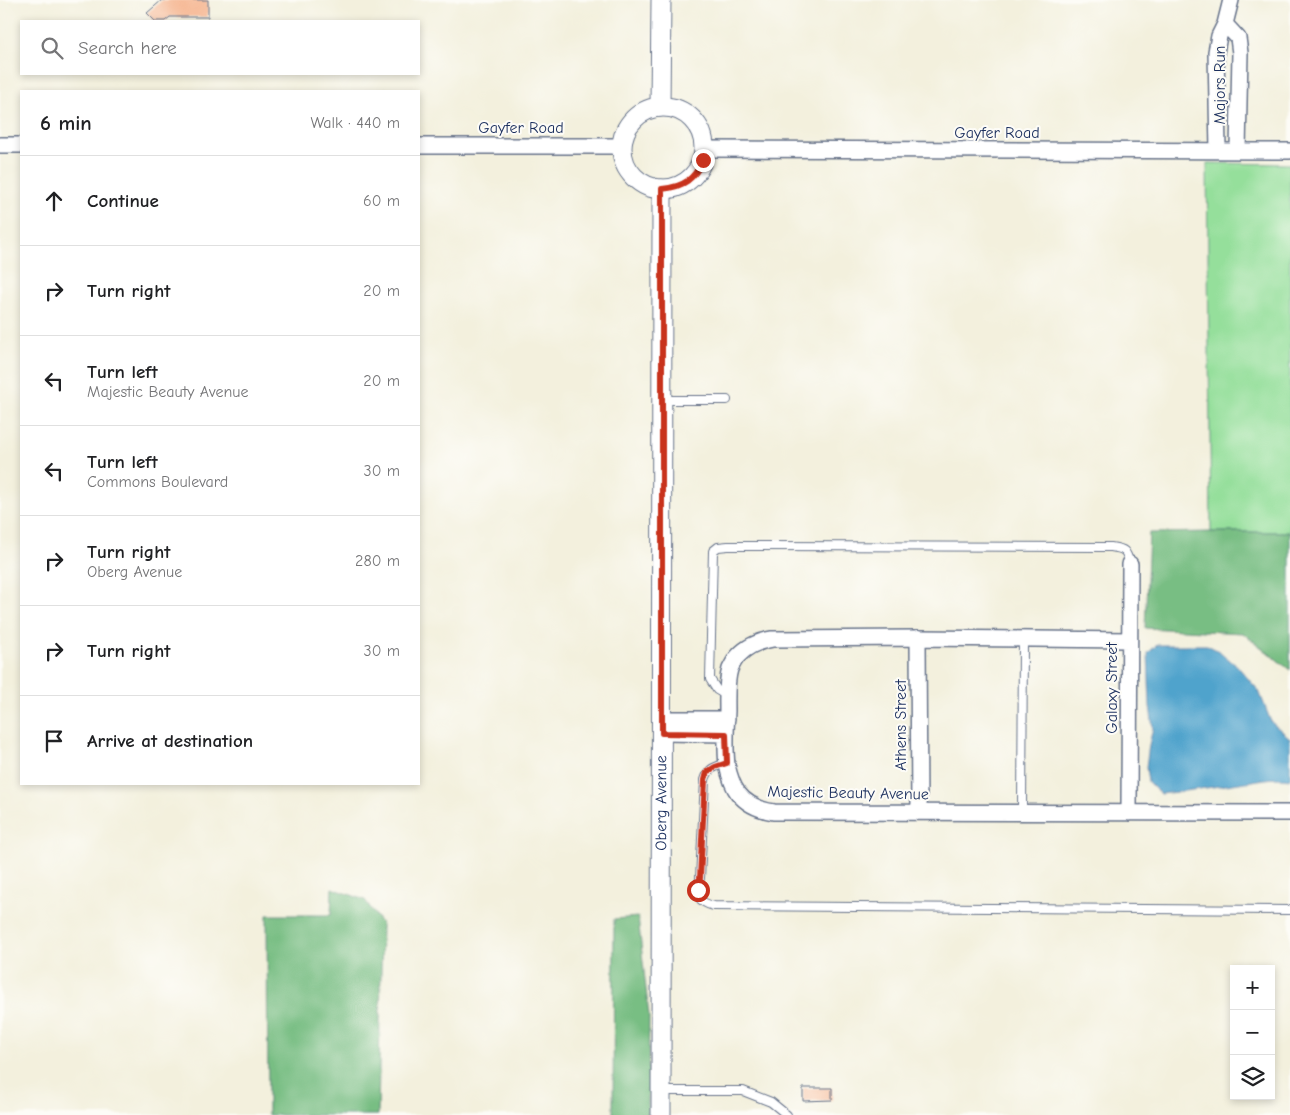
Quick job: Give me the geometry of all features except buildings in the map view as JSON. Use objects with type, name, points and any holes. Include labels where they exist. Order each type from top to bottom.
[{"type":"street","points":[[660,107],[661,0]]},
{"type":"street","name":"Majors Run","points":[[1218,150],[1216,52],[1219,36],[1225,24],[1231,0]]},
{"type":"street","name":"Majors Run","points":[[1225,24],[1238,38],[1240,54],[1238,150]]},
{"type":"street","points":[[660,107],[674,109],[686,114],[696,123],[702,136],[703,160],[699,169],[692,178],[673,188],[662,189],[641,183],[633,176],[623,157],[622,146],[630,124],[649,110],[660,107]]},
{"type":"street","points":[[0,145],[20,145]]},
{"type":"street","name":"Gayfer Road","points":[[420,146],[622,146]]},
{"type":"street","name":"Gayfer Road","points":[[704,149],[1290,151]]},
{"type":"street","name":"Oberg Avenue","points":[[661,1115],[662,189]]},
{"type":"street","name":"Galaxy Street","points":[[1129,813],[1130,564]]},
{"type":"street","name":"Majestic Beauty Avenue","points":[[1129,640],[918,638],[772,639],[760,641],[738,656],[730,668],[727,696],[727,763],[730,779],[738,793],[749,803],[762,810],[774,812],[1290,813]]},
{"type":"street","name":"Athens Street","points":[[918,638],[919,812]]},
{"type":"street","points":[[662,726],[727,726]]},
{"type":"lane","points":[[662,400],[727,400]]},
{"type":"lane","points":[[727,696],[717,690],[710,679],[713,552],[718,547],[1111,547],[1122,548],[1126,552],[1130,564]]},
{"type":"lane","points":[[1022,813],[1024,639]]},
{"type":"lane","points":[[727,763],[707,772],[705,780],[698,890],[699,898],[704,903],[714,906],[1290,910]]},
{"type":"lane","points":[[661,1092],[743,1091],[772,1102],[787,1115]]},
{"type":"green space","points":[[1207,163],[1290,164],[1290,532],[1211,532]]},
{"type":"green space","points":[[1290,532],[1290,670],[1243,633],[1145,628],[1149,533]]},
{"type":"green space","points":[[332,888],[365,900],[382,925],[378,1115],[268,1115],[267,915],[331,915]]},
{"type":"green space","points":[[638,917],[649,1016],[648,1115],[613,1115],[614,919]]},
{"type":"water","points":[[1157,645],[1207,645],[1219,651],[1238,667],[1259,691],[1271,722],[1290,738],[1290,779],[1264,779],[1160,794],[1148,782],[1146,767],[1153,728],[1150,706],[1148,653]]},
{"type":"route","points":[[698,890],[705,780],[707,772],[727,763],[726,734],[662,733],[662,189],[673,188],[692,178],[703,160]]}]
